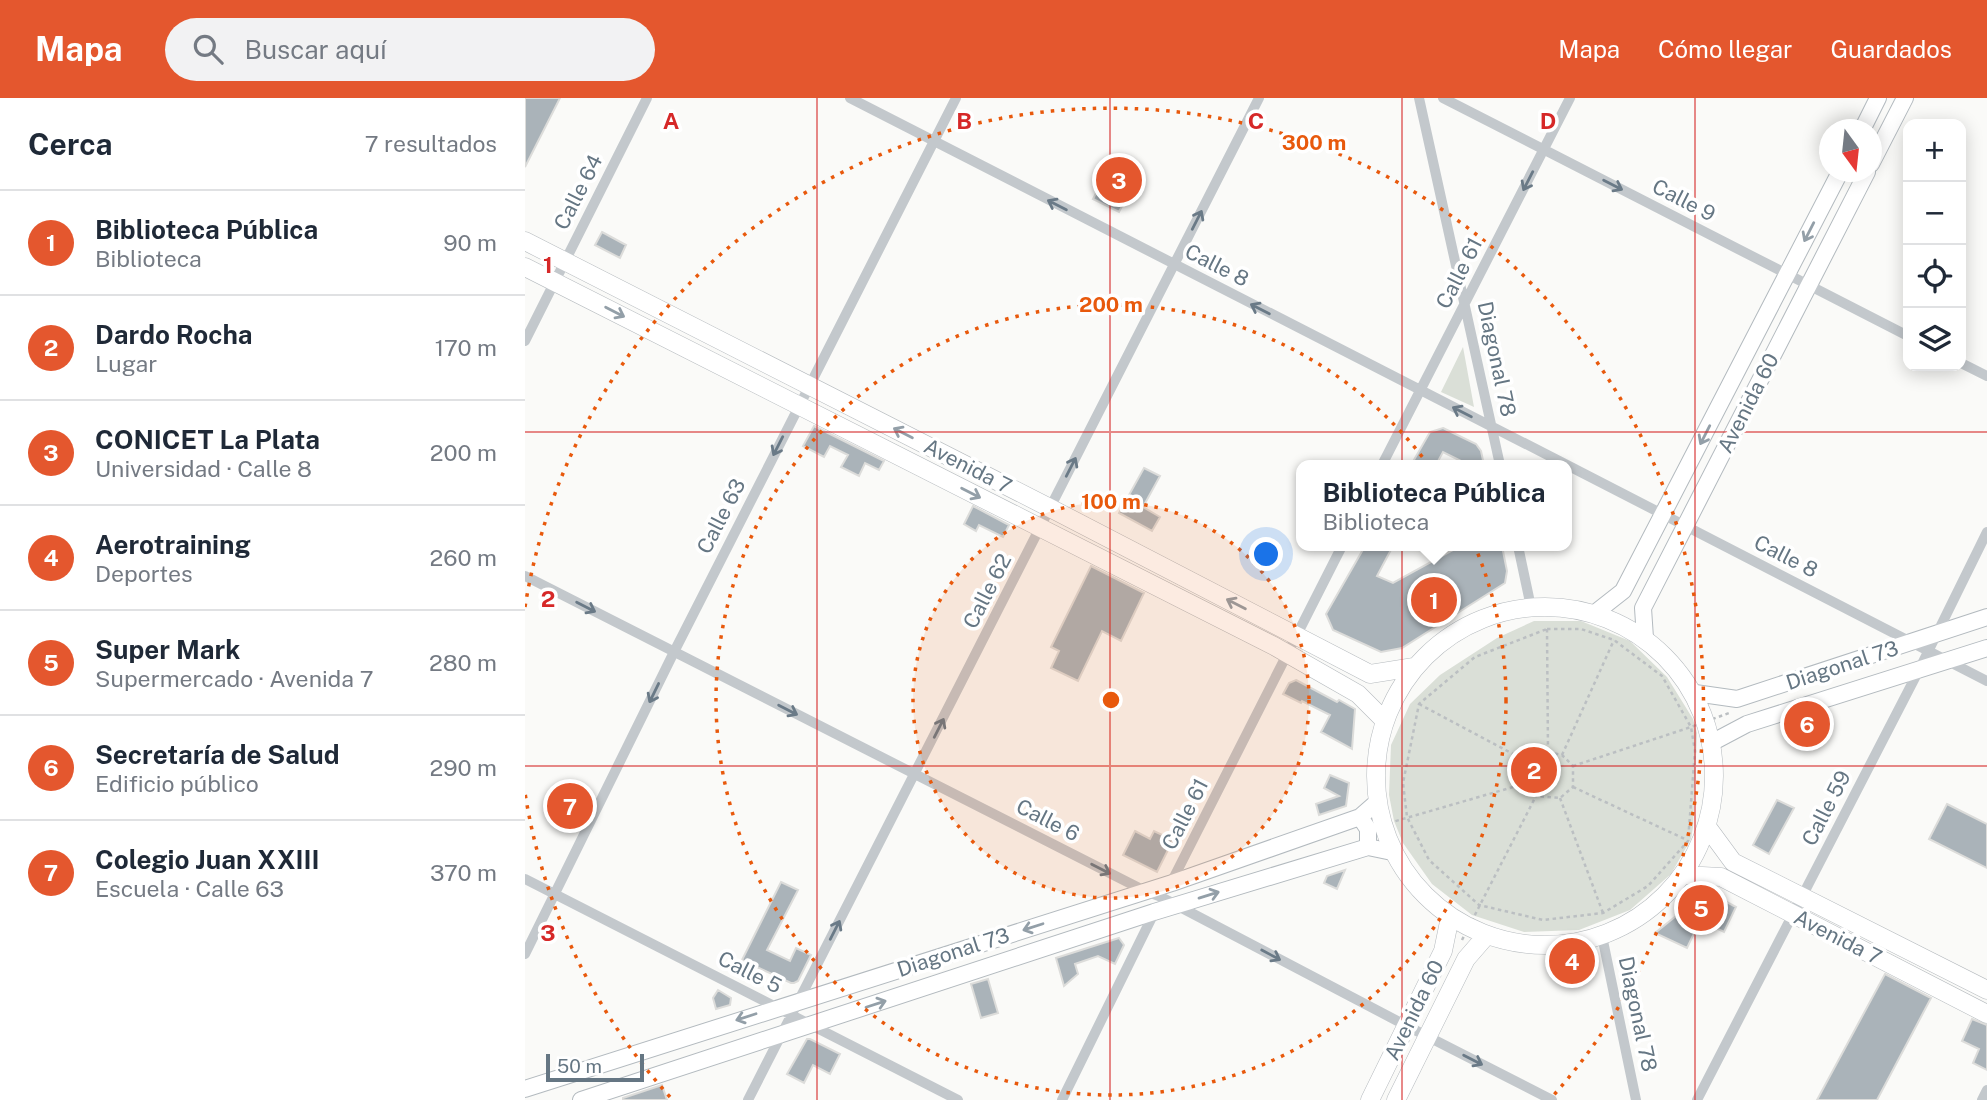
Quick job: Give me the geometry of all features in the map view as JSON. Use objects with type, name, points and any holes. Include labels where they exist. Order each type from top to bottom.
[{"type":"main road","points":[[1868,119],[1878,98]]},
{"type":"main road","points":[[1882,143],[1905,98]]},
{"type":"main road","name":"Avenida 60","points":[[1595,613],[1623,592],[1835,182]]},
{"type":"main road","name":"Avenida 60","points":[[1645,638],[1643,608],[1862,182]]},
{"type":"main road","name":"Avenida 7","points":[[525,241],[1370,674],[1414,667]]},
{"type":"main road","name":"Avenida 7","points":[[525,267],[1288,653],[1358,694],[1384,720]]},
{"type":"main road","points":[[1546,606],[1595,613],[1645,638],[1695,693],[1707,721],[1714,750],[1708,828],[1683,875],[1653,908],[1602,936],[1539,946],[1486,936],[1450,918],[1392,852],[1381,825],[1377,803],[1384,720],[1414,667],[1437,644],[1464,626],[1491,615],[1531,607],[1546,606]]},
{"type":"main road","name":"Diagonal 73","points":[[1695,693],[1737,699],[1987,617]]},
{"type":"main road","name":"Diagonal 73","points":[[1713,742],[1747,724],[1987,648]]},
{"type":"main road","points":[[1737,699],[1735,711],[1747,724]]},
{"type":"main road","name":"Diagonal 73","points":[[525,1088],[789,1008],[1172,883],[1360,817],[1377,803]]},
{"type":"main road","points":[[1360,817],[1368,829],[1369,847]]},
{"type":"main road","name":"Avenida 7","points":[[1708,828],[1733,862],[1987,990]]},
{"type":"main road","name":"Diagonal 73","points":[[581,1100],[1164,905],[1369,847],[1392,852]]},
{"type":"main road","name":"Avenida 7","points":[[1683,875],[1721,877],[1987,1014]]},
{"type":"main road","name":"Avenida 60","points":[[1370,1100],[1443,951],[1450,918]]},
{"type":"main road","name":"Avenida 60","points":[[1396,1100],[1466,959],[1486,936]]},
{"type":"main road","points":[[1443,951],[1458,951],[1466,959]]},
{"type":"street","name":"Calle 64","points":[[525,341],[647,98]]},
{"type":"street","name":"Calle 8","points":[[850,98],[1557,460]]},
{"type":"street","name":"Calle 63","points":[[525,954],[798,405],[956,98]]},
{"type":"street","name":"Calle 62","points":[[748,1100],[781,1034],[789,1008],[915,775],[1259,98]]},
{"type":"street","name":"Diagonal 78","points":[[1419,98],[1499,460]]},
{"type":"street","name":"Calle 9","points":[[1443,98],[1903,333]]},
{"type":"street","name":"Calle 61","points":[[1385,460],[1570,98]]},
{"type":"street","points":[[1966,366],[1987,376]]},
{"type":"street","name":"Calle 8","points":[[1572,468],[1987,681]]},
{"type":"street","name":"Calle 59","points":[[1697,1100],[1919,670],[1987,532]]},
{"type":"street","name":"Calle 61","points":[[1062,1100],[1164,905],[1172,883],[1340,551]]},
{"type":"street","points":[[1519,551],[1531,607]]},
{"type":"street","name":"Calle 6","points":[[525,576],[1145,891],[1164,905],[1552,1100]]},
{"type":"street","name":"Calle 5","points":[[525,879],[789,1008],[811,1025],[958,1100]]},
{"type":"street","name":"Diagonal 78","points":[[1602,936],[1636,1100]]},
{"type":"street","points":[[1982,1100],[1987,1090]]},
{"type":"path","points":[[1546,629],[1548,752]]},
{"type":"path","points":[[1546,629],[1581,629],[1614,640],[1662,676],[1691,727],[1695,751],[1688,841],[1647,886],[1603,913],[1543,920],[1479,905],[1429,860],[1407,817],[1403,783],[1419,704],[1475,657],[1546,629]]},
{"type":"path","points":[[1562,755],[1614,640]]},
{"type":"path","points":[[1419,704],[1530,763]]},
{"type":"path","points":[[1573,766],[1691,727]]},
{"type":"path","points":[[1530,763],[1548,752],[1562,755],[1573,766],[1573,786],[1560,798],[1536,796]]},
{"type":"path","points":[[1530,763],[1527,783],[1536,796]]},
{"type":"path","points":[[1407,817],[1527,783]]},
{"type":"path","points":[[1573,786],[1688,841]]},
{"type":"path","points":[[1467,927],[1536,796]]},
{"type":"path","points":[[1560,798],[1603,913]]},
{"type":"shaded area","points":[[1463,347],[1474,407],[1441,392]]},
{"type":"shaded area","points":[[1534,621],[1581,621],[1630,641],[1667,677],[1693,719],[1697,733],[1691,839],[1671,874],[1630,910],[1579,930],[1524,932],[1472,915],[1432,884],[1403,843],[1394,821],[1389,795],[1391,745],[1410,704],[1440,675],[1497,638]]},
{"type":"building","points":[[525,98],[560,98],[525,167]]},
{"type":"building","points":[[1115,156],[1141,170],[1119,212],[1093,199]]},
{"type":"building","points":[[602,232],[626,245],[620,258],[595,245]]},
{"type":"building","points":[[814,426],[884,461],[879,470],[865,463],[859,476],[841,467],[848,455],[830,446],[824,457],[803,446]]},
{"type":"building","points":[[1443,428],[1476,444],[1483,460],[1459,460],[1443,452],[1439,460],[1414,460],[1430,432]]},
{"type":"building","points":[[1144,468],[1160,476],[1143,507],[1160,517],[1152,531],[1119,513]]},
{"type":"building","points":[[973,506],[1009,525],[1003,537],[979,525],[976,531],[964,524]]},
{"type":"building","points":[[1362,551],[1390,551],[1377,576],[1393,583],[1451,551],[1503,551],[1507,571],[1505,583],[1402,648],[1381,652],[1333,630],[1326,614]]},
{"type":"building","points":[[1091,566],[1144,593],[1121,641],[1102,631],[1078,681],[1051,668],[1059,651],[1051,647]]},
{"type":"building","points":[[1296,680],[1355,709],[1352,749],[1321,732],[1330,715],[1283,694],[1289,683]]},
{"type":"building","points":[[1330,775],[1349,783],[1346,806],[1319,815],[1316,804],[1339,796],[1324,788]]},
{"type":"building","points":[[1777,800],[1794,808],[1769,854],[1753,845]]},
{"type":"building","points":[[1947,804],[1987,824],[1987,868],[1929,839]]},
{"type":"building","points":[[1135,831],[1150,839],[1154,831],[1173,840],[1157,872],[1123,855]]},
{"type":"building","points":[[1345,870],[1337,889],[1324,883],[1327,876]]},
{"type":"building","points":[[781,882],[798,890],[767,950],[790,961],[796,948],[811,955],[798,981],[794,983],[742,960]]},
{"type":"building","points":[[1710,893],[1736,907],[1724,932],[1708,924],[1705,931],[1697,927],[1687,948],[1655,933],[1702,895]]},
{"type":"building","points":[[1119,938],[1124,945],[1115,964],[1098,956],[1075,964],[1078,974],[1064,986],[1056,958]]},
{"type":"building","points":[[1885,974],[1931,998],[1877,1100],[1817,1100]]},
{"type":"building","points":[[988,979],[998,1013],[981,1018],[971,984]]},
{"type":"building","points":[[718,990],[731,998],[730,1005],[716,1009],[713,998]]},
{"type":"building","points":[[1972,1019],[1987,1025],[1987,1070],[1973,1063],[1979,1049],[1962,1041]]},
{"type":"building","points":[[807,1039],[840,1054],[830,1074],[813,1065],[804,1083],[787,1074]]},
{"type":"building","points":[[662,1085],[667,1100],[623,1100],[623,1098]]},
{"type":"place","name":"CONICET La Plata","points":[[1119,180]]},
{"type":"place","name":"Biblioteca Pública","points":[[1434,600]]},
{"type":"place","name":"Secretaría de Salud","points":[[1807,724]]},
{"type":"place","name":"Dardo Rocha","points":[[1534,770]]},
{"type":"place","name":"Colegio Juan XXIII","points":[[570,806]]},
{"type":"place","name":"Super Mark","points":[[1701,908]]},
{"type":"place","name":"Aerotraining","points":[[1572,961]]}]
